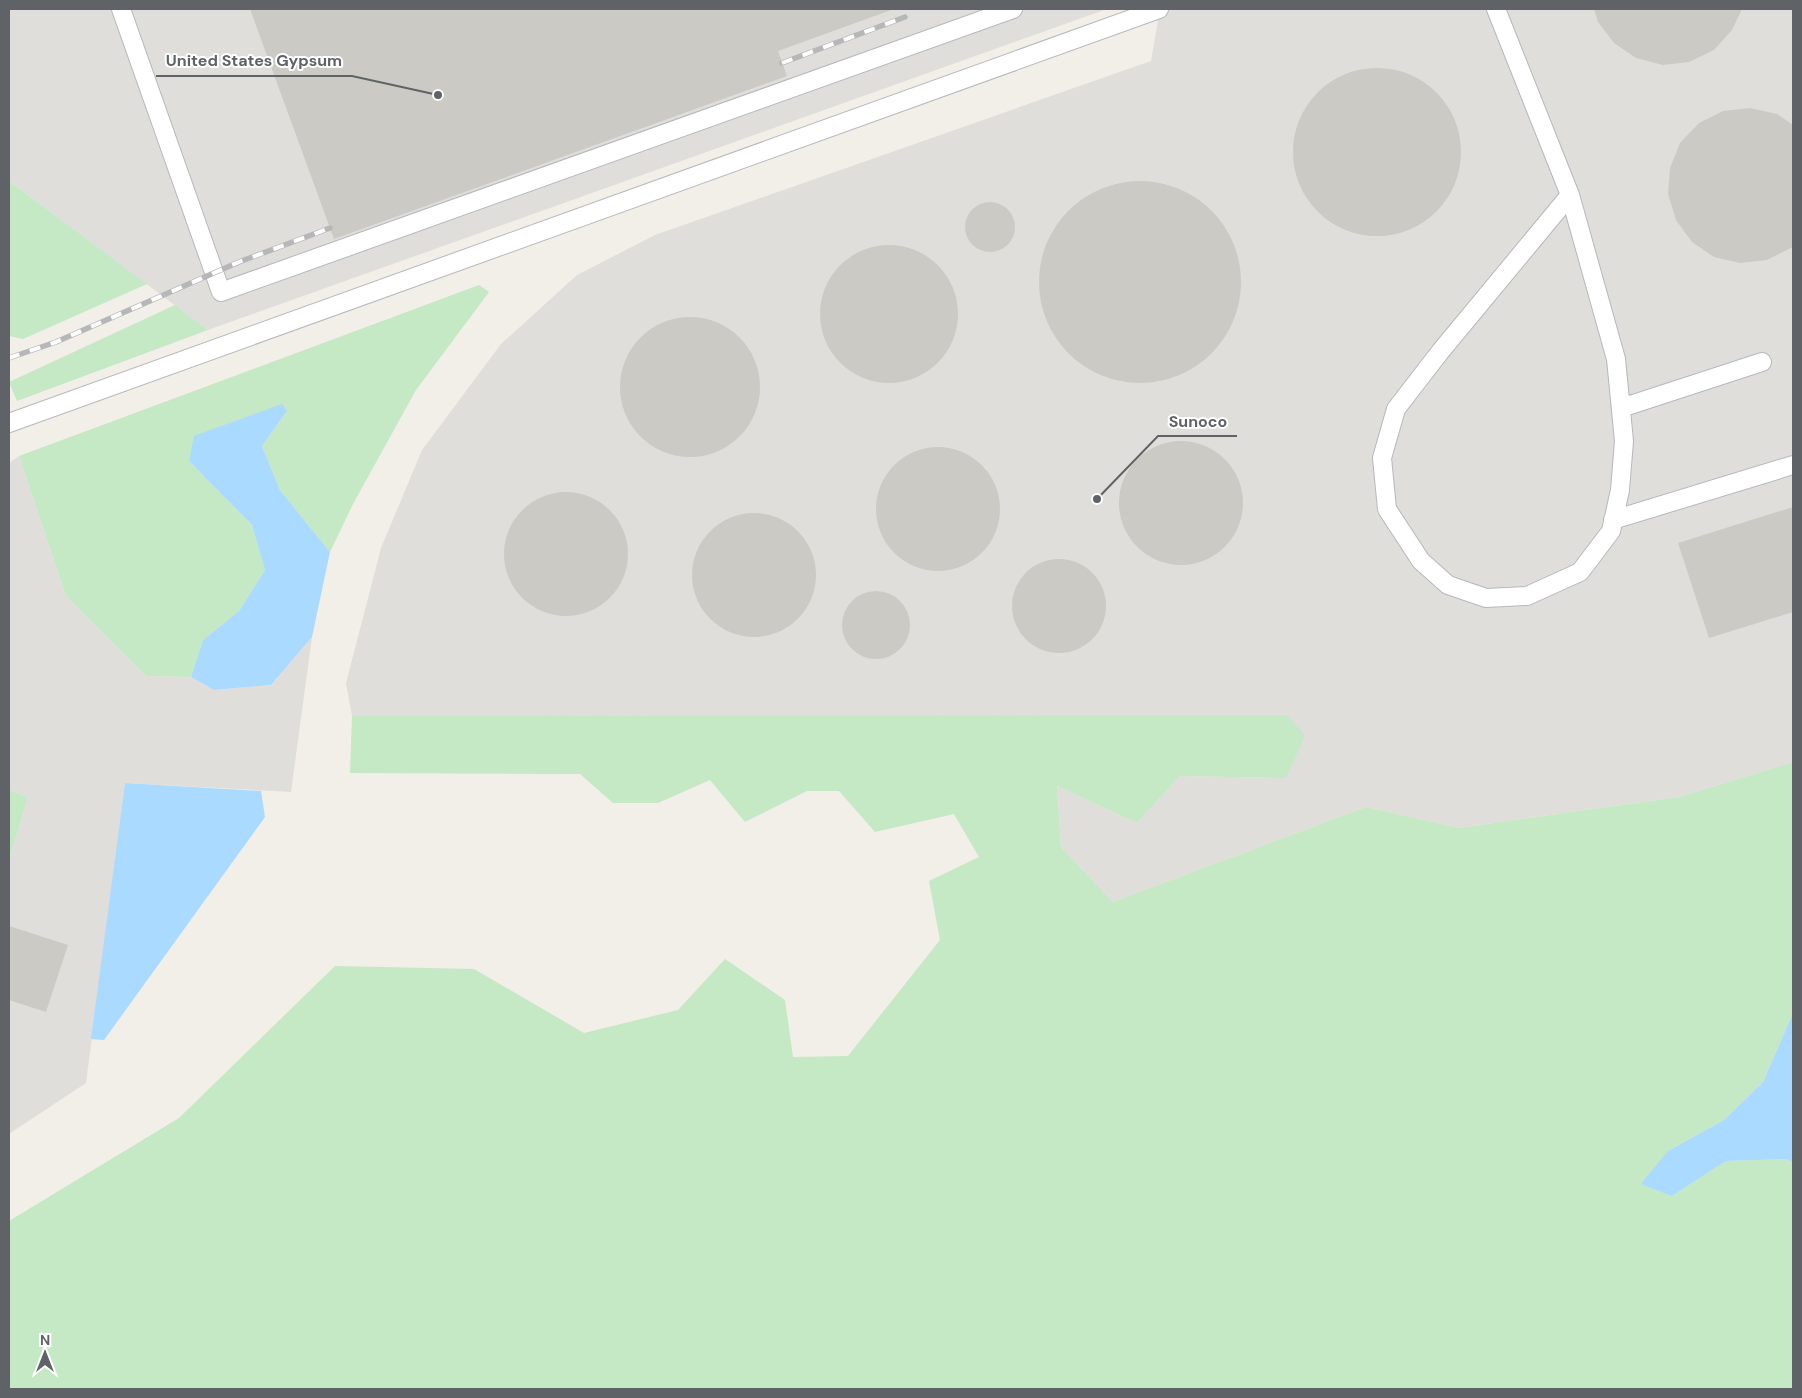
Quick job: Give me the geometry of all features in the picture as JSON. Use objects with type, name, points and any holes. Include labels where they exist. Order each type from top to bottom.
[{"type":"lane","points":[[121,9],[221,292],[1013,9]]},
{"type":"lane","points":[[9,423],[1159,9]]},
{"type":"lane","points":[[1496,9],[1570,195],[1616,358],[1624,441],[1620,490],[1611,531],[1580,572],[1527,596],[1486,598],[1448,585],[1421,561],[1388,509],[1382,458],[1396,409],[1440,352],[1570,195]]},
{"type":"lane","points":[[1620,408],[1762,362]]},
{"type":"lane","points":[[1613,520],[1793,465]]},
{"type":"shaded area","points":[[9,9],[1107,9],[208,330],[9,181]]},
{"type":"shaded area","points":[[1160,9],[1793,9],[1793,762],[1679,797],[1459,828],[1366,807],[1113,902],[1061,847],[1057,786],[1137,823],[1180,776],[1286,778],[352,716],[346,683],[381,548],[422,450],[501,344],[577,275],[655,235],[1151,61]]},
{"type":"shaded area","points":[[19,456],[66,596],[146,676],[191,677],[214,690],[271,685],[312,637],[291,792],[125,783],[86,1083],[9,1134],[9,860],[28,797],[9,790],[9,463]]},
{"type":"green space","points":[[9,181],[147,284],[23,339],[9,336]]},
{"type":"green space","points":[[479,285],[489,292],[416,390],[353,504],[330,552],[280,490],[262,446],[287,411],[189,461],[252,525],[265,570],[239,611],[203,640],[191,677],[146,676],[66,596],[19,456]]},
{"type":"green space","points":[[175,305],[208,330],[17,401],[9,382]]},
{"type":"green space","points":[[1288,715],[1305,736],[1286,778],[1180,776],[1137,823],[1057,786],[1061,847],[1113,902],[1366,807],[1459,828],[1679,797],[1793,762],[1793,1013],[1763,1082],[1724,1120],[1668,1151],[1672,1196],[1726,1161],[1785,1159],[1793,1162],[1793,1389],[9,1389],[9,1221],[179,1118],[335,966],[474,969],[584,1033],[678,1010],[725,959],[785,1000],[793,1057],[848,1056],[940,940],[929,881],[979,857],[954,814],[875,832],[839,791],[807,791],[745,822],[710,780],[658,803],[613,803],[580,774],[350,773],[352,716]]},
{"type":"green space","points":[[9,790],[28,797],[9,860]]},
{"type":"water","points":[[282,404],[287,411],[262,446],[280,490],[330,552],[312,637],[271,685],[214,690],[191,677],[203,640],[239,611],[265,570],[252,525],[189,461],[194,436]]},
{"type":"water","points":[[125,783],[261,791],[265,817],[104,1040],[91,1039]]},
{"type":"water","points":[[1793,1013],[1793,1162],[1785,1159],[1726,1161],[1672,1196],[1641,1184],[1668,1151],[1724,1120],[1763,1082]]},
{"type":"building","points":[[250,9],[894,9],[778,51],[787,76],[334,239]]},
{"type":"building","points":[[1594,9],[1742,9],[1732,30],[1714,50],[1689,62],[1663,65],[1636,58],[1614,43],[1598,22]]},
{"type":"building","points":[[1377,68],[1401,72],[1416,78],[1424,82],[1442,99],[1447,105],[1457,128],[1461,152],[1457,176],[1451,191],[1447,199],[1430,217],[1424,222],[1401,232],[1377,236],[1353,232],[1338,226],[1330,222],[1312,205],[1307,199],[1297,176],[1293,152],[1297,128],[1303,113],[1307,105],[1324,87],[1330,82],[1353,72]]},
{"type":"building","points":[[1750,108],[1777,114],[1793,125],[1793,247],[1767,260],[1740,263],[1714,257],[1692,242],[1676,220],[1668,194],[1670,168],[1680,143],[1699,123],[1723,111]]},
{"type":"building","points":[[1140,181],[1160,183],[1188,193],[1204,204],[1218,218],[1233,243],[1239,262],[1241,282],[1239,302],[1229,330],[1218,346],[1204,360],[1179,375],[1160,381],[1140,383],[1120,381],[1092,371],[1076,360],[1062,346],[1047,321],[1041,302],[1039,282],[1041,262],[1051,234],[1062,218],[1076,204],[1101,189],[1120,183]]},
{"type":"building","points":[[985,202],[995,202],[1008,209],[1015,222],[1015,232],[1008,245],[995,252],[985,252],[976,248],[969,241],[965,232],[965,222],[969,213],[976,206]]},
{"type":"building","points":[[889,245],[915,251],[927,257],[937,266],[946,276],[952,288],[958,314],[952,340],[946,352],[937,362],[927,371],[915,377],[889,383],[863,377],[851,371],[841,362],[832,352],[826,340],[820,314],[826,288],[832,276],[841,266],[851,257],[863,251]]},
{"type":"building","points":[[690,317],[717,323],[729,329],[739,338],[748,348],[754,360],[760,387],[754,414],[748,426],[739,436],[729,445],[717,451],[690,457],[663,451],[651,445],[641,436],[632,426],[626,414],[620,387],[626,360],[632,348],[641,338],[651,329],[663,323]]},
{"type":"building","points":[[1181,441],[1205,445],[1225,459],[1239,479],[1243,503],[1239,527],[1225,547],[1205,561],[1181,565],[1157,561],[1137,547],[1123,527],[1119,503],[1123,479],[1137,459],[1157,445]]},
{"type":"building","points":[[938,447],[962,451],[982,465],[996,485],[1000,509],[996,533],[982,553],[962,567],[938,571],[914,567],[894,553],[880,533],[876,509],[880,485],[894,465],[914,451]]},
{"type":"building","points":[[566,492],[590,496],[610,510],[624,530],[628,554],[624,578],[610,598],[590,612],[566,616],[542,612],[522,598],[508,578],[504,554],[508,530],[522,510],[542,496]]},
{"type":"building","points":[[1793,507],[1793,612],[1709,638],[1678,543]]},
{"type":"building","points":[[754,513],[778,517],[798,531],[812,551],[816,575],[812,599],[798,619],[778,633],[754,637],[730,633],[710,619],[696,599],[692,575],[696,551],[710,531],[730,517]]},
{"type":"building","points":[[1059,559],[1077,562],[1092,573],[1103,588],[1106,606],[1103,624],[1092,639],[1077,650],[1059,653],[1041,650],[1026,639],[1015,624],[1012,606],[1015,588],[1026,573],[1041,562]]},
{"type":"building","points":[[869,591],[883,591],[895,596],[905,606],[910,618],[910,632],[905,644],[895,654],[883,659],[869,659],[857,654],[847,644],[842,632],[842,618],[847,606],[857,596]]},
{"type":"building","points":[[9,926],[68,945],[46,1012],[9,1000]]},
{"type":"railway","points":[[782,63],[905,17]]},
{"type":"railway","points":[[9,358],[56,342],[239,262],[330,228]]},
{"type":"place","name":"United States Gypsum","points":[[438,95]]},
{"type":"place","name":"Sunoco","points":[[1097,499]]}]
